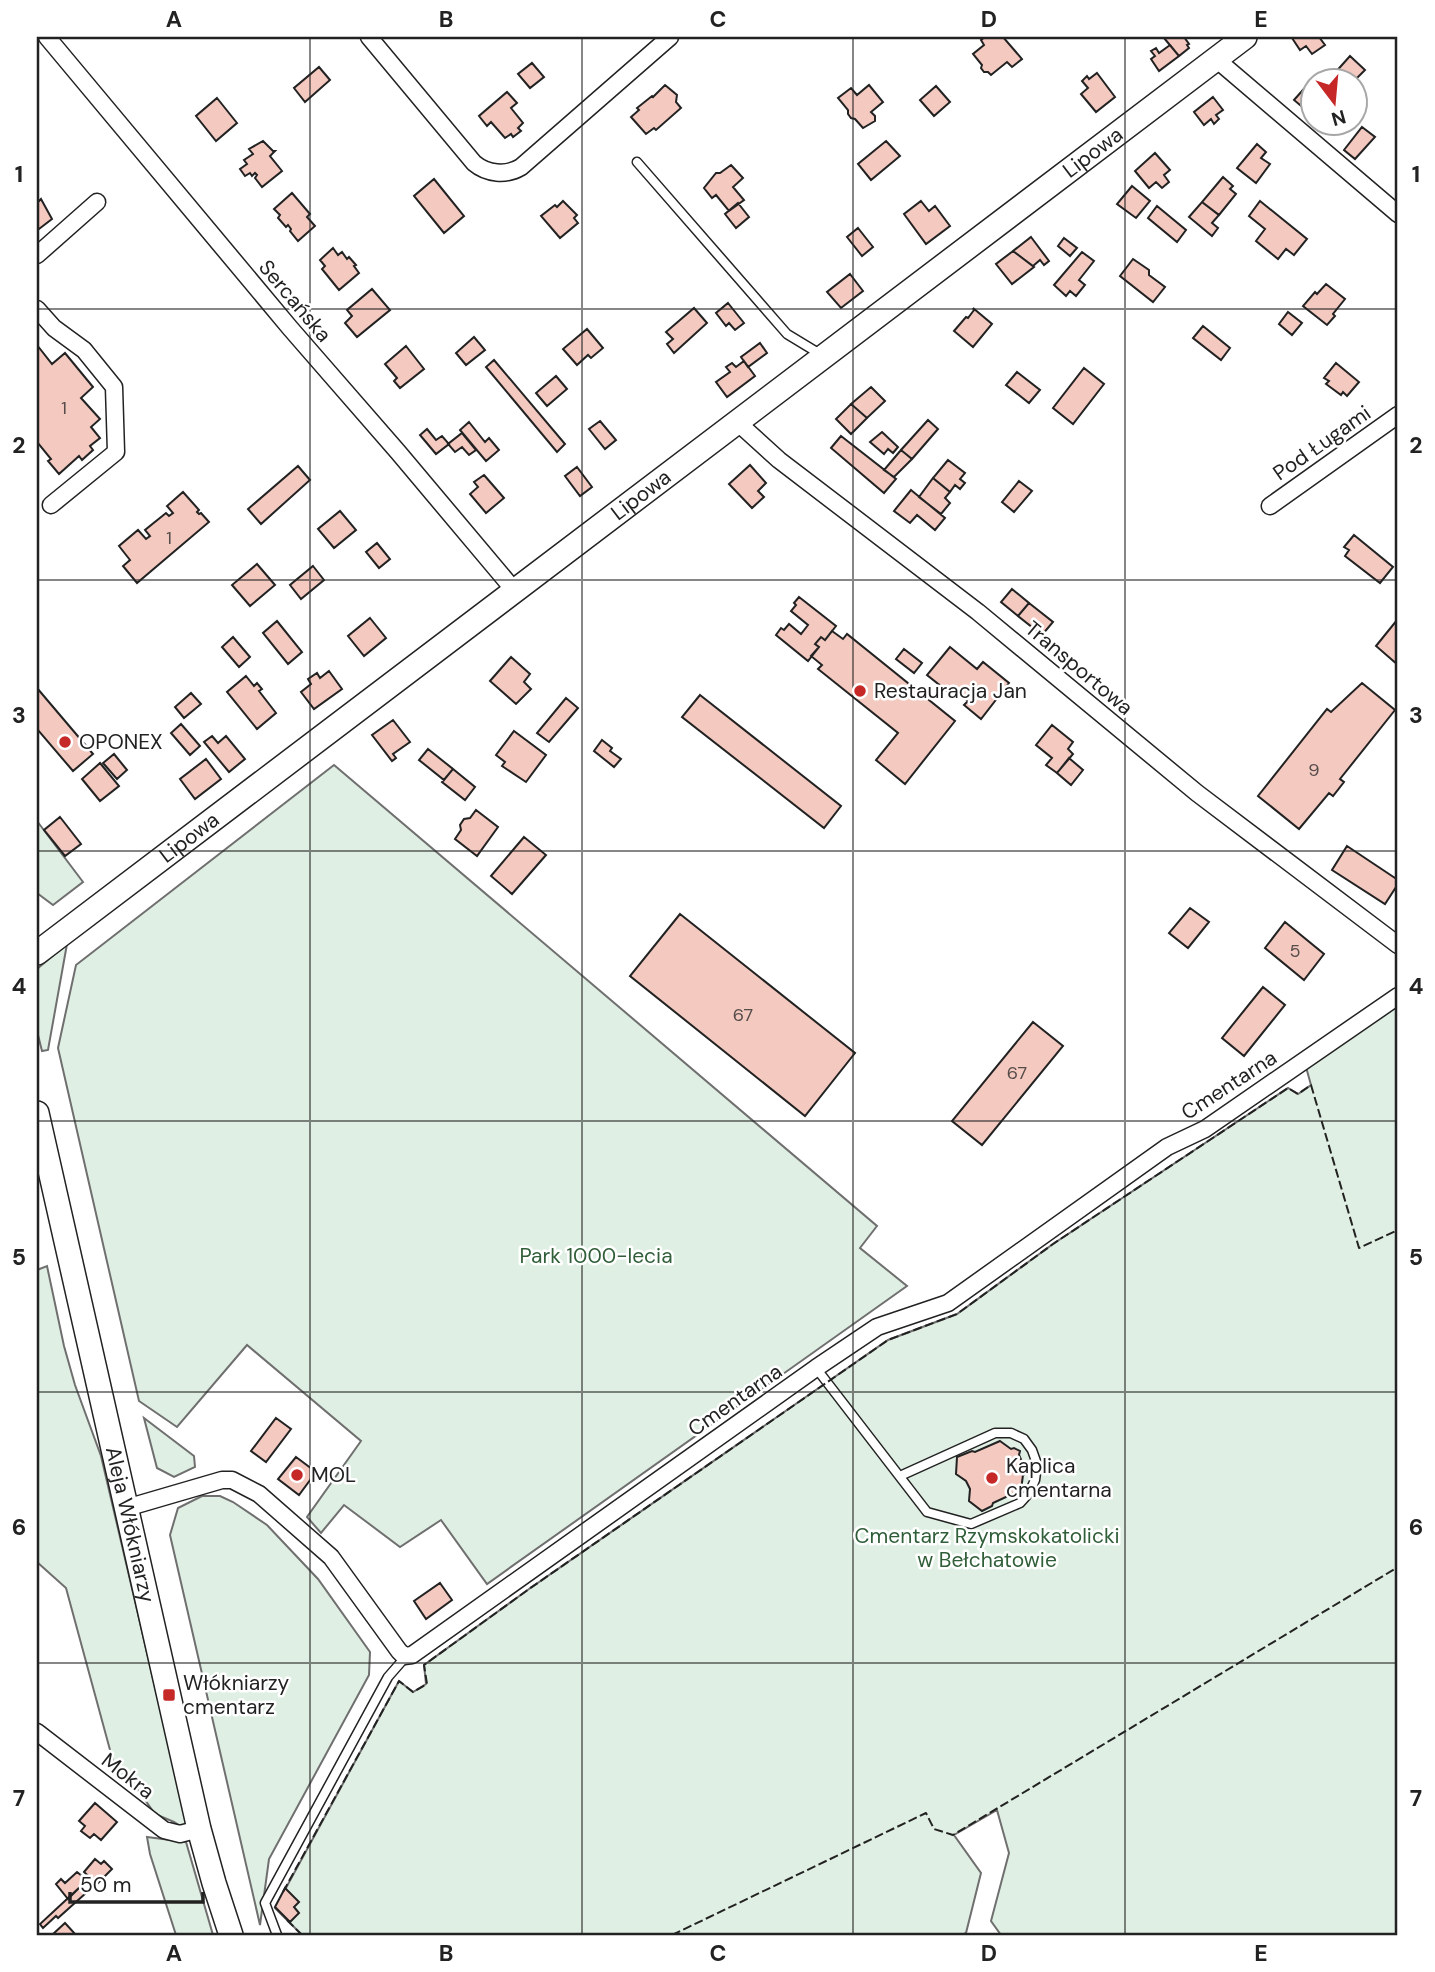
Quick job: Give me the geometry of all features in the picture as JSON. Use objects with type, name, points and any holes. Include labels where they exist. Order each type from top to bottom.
[{"type":"main road","name":"Lipowa","points":[[37,953],[1245,37]]},
{"type":"main road","name":"Aleja Włókniarzy","points":[[37,1113],[50,1189],[199,1829],[231,1935]]},
{"type":"street","name":"Sercańska","points":[[47,37],[514,590]]},
{"type":"street","points":[[369,37],[470,159],[478,167],[498,172],[514,171],[521,167],[670,37]]},
{"type":"street","points":[[1216,58],[1398,214]]},
{"type":"street","points":[[37,255],[97,202]]},
{"type":"street","points":[[37,309],[54,328],[84,350],[114,387],[116,452],[51,505]]},
{"type":"street","name":"Pod Ługami","points":[[1270,506],[1398,415]]},
{"type":"street","name":"Transportowa","points":[[736,421],[779,460],[978,612],[1197,793],[1398,945]]},
{"type":"street","name":"Cmentarna","points":[[404,1656],[412,1655],[877,1327],[948,1303],[1167,1147],[1205,1129],[1398,996]]},
{"type":"street","points":[[126,1508],[222,1480],[232,1480],[259,1493],[331,1557],[404,1656]]},
{"type":"street","name":"Mokra","points":[[37,1732],[164,1830],[180,1834],[199,1829]]},
{"type":"lane","points":[[637,162],[787,334],[823,355]]},
{"type":"lane","points":[[816,1368],[927,1512],[971,1524],[1020,1503],[1035,1480],[1037,1464],[1024,1439],[1011,1433],[995,1433],[900,1476]]},
{"type":"lane","points":[[276,1935],[265,1903],[388,1677],[404,1656]]},
{"type":"green space","name":"Park 1000-lecia","points":[[334,765],[877,1226],[860,1248],[907,1286],[487,1584],[441,1520],[400,1547],[344,1505],[321,1533],[307,1517],[361,1441],[247,1345],[177,1427],[139,1401],[58,1048],[76,965]]},
{"type":"green space","points":[[37,821],[83,882],[53,905],[37,893]]},
{"type":"green space","points":[[67,944],[48,1050],[42,1051],[37,1031],[37,969]]},
{"type":"green space","name":"Cmentarz Rzymskokatolicki w Bełchatowie","points":[[1398,1003],[1398,1935],[1001,1935],[991,1921],[1009,1853],[997,1810],[954,1835],[981,1873],[966,1933],[962,1935],[302,1935],[275,1908],[399,1681],[413,1692],[426,1684],[424,1665],[888,1340],[957,1314],[1053,1244],[1288,1088],[1298,1094],[1311,1085],[1306,1067]]},
{"type":"green space","points":[[47,1266],[75,1385],[101,1456],[189,1832],[155,1814],[138,1790],[116,1772],[66,1588],[37,1562],[37,1270]]},
{"type":"green space","points":[[144,1418],[194,1456],[195,1467],[174,1477],[157,1468]]},
{"type":"green space","points":[[202,1496],[220,1496],[267,1525],[318,1579],[370,1652],[369,1675],[269,1859],[260,1925],[170,1535],[178,1508]]},
{"type":"green space","points":[[147,1837],[186,1842],[213,1935],[176,1935]]},
{"type":"building","points":[[985,37],[1003,37],[1022,59],[1012,67],[1007,62],[991,75],[984,72],[973,54],[984,45],[981,40]]},
{"type":"building","points":[[1184,37],[1189,48],[1179,56],[1164,38]]},
{"type":"building","points":[[1319,37],[1325,45],[1312,54],[1306,46],[1300,50],[1292,38]]},
{"type":"building","points":[[1170,45],[1179,56],[1159,71],[1151,59],[1155,56],[1151,51],[1156,48],[1159,53]]},
{"type":"building","points":[[1350,56],[1361,66],[1341,66]]},
{"type":"building","points":[[532,63],[544,77],[530,88],[518,74]]},
{"type":"building","points":[[319,67],[330,80],[305,102],[294,88]]},
{"type":"building","points":[[1097,73],[1115,97],[1096,112],[1081,94],[1088,88],[1082,81]]},
{"type":"building","points":[[665,85],[677,95],[676,102],[681,108],[656,130],[654,128],[646,134],[631,117],[639,110],[637,108]]},
{"type":"building","points":[[869,85],[883,102],[871,112],[875,121],[863,128],[851,118],[838,98],[851,88],[857,95]]},
{"type":"building","points":[[936,86],[950,102],[934,116],[920,100]]},
{"type":"building","points":[[507,92],[517,103],[511,108],[523,123],[518,128],[521,131],[513,137],[511,134],[505,138],[491,122],[487,126],[479,116]]},
{"type":"building","points":[[1213,97],[1223,110],[1216,115],[1219,119],[1214,124],[1211,119],[1204,125],[1194,112]]},
{"type":"building","points":[[217,98],[237,123],[216,141],[196,116]]},
{"type":"building","points":[[1368,132],[1375,137],[1355,159],[1344,150],[1355,136],[1368,136]]},
{"type":"building","points":[[263,141],[275,151],[270,156],[282,171],[262,187],[255,178],[255,173],[245,176],[240,169],[247,164],[244,160],[253,154],[249,149]]},
{"type":"building","points":[[886,141],[900,156],[871,180],[858,164]]},
{"type":"building","points":[[1257,144],[1266,152],[1261,158],[1270,164],[1256,183],[1237,168]]},
{"type":"building","points":[[1155,153],[1170,170],[1164,175],[1169,182],[1162,188],[1156,182],[1149,188],[1135,171]]},
{"type":"building","points":[[731,165],[743,178],[733,187],[744,200],[729,211],[716,195],[712,198],[704,188],[716,173]]},
{"type":"building","points":[[1223,177],[1233,186],[1230,189],[1236,194],[1219,215],[1202,202]]},
{"type":"building","points":[[434,179],[464,216],[444,233],[414,196]]},
{"type":"building","points":[[1132,186],[1150,201],[1136,218],[1117,204]]},
{"type":"building","points":[[292,193],[310,214],[307,217],[315,226],[298,241],[288,225],[286,227],[278,218],[280,215],[274,209]]},
{"type":"building","points":[[41,199],[52,219],[39,229],[37,203]]},
{"type":"building","points":[[563,201],[577,215],[574,218],[578,223],[560,238],[541,216]]},
{"type":"building","points":[[921,201],[929,211],[935,206],[950,226],[926,244],[904,214]]},
{"type":"building","points":[[1260,201],[1307,239],[1294,255],[1286,249],[1278,259],[1256,241],[1265,229],[1249,216]]},
{"type":"building","points":[[1202,202],[1219,215],[1212,223],[1218,228],[1212,236],[1189,217]]},
{"type":"building","points":[[738,203],[749,217],[736,228],[725,214]]},
{"type":"building","points":[[1157,206],[1186,230],[1177,242],[1148,218]]},
{"type":"building","points":[[858,228],[873,247],[862,256],[847,237]]},
{"type":"building","points":[[1031,237],[1049,261],[1044,265],[1040,260],[1033,266],[1013,251]]},
{"type":"building","points":[[1064,238],[1077,248],[1070,256],[1058,246]]},
{"type":"building","points":[[333,248],[338,255],[342,252],[347,259],[349,257],[359,273],[339,290],[322,269],[325,266],[320,260]]},
{"type":"building","points":[[1013,251],[1034,267],[1012,284],[996,264]]},
{"type":"building","points":[[1082,252],[1094,261],[1079,280],[1085,285],[1076,296],[1070,291],[1066,296],[1054,285]]},
{"type":"building","points":[[1133,259],[1149,270],[1149,275],[1165,287],[1153,302],[1120,276]]},
{"type":"building","points":[[850,274],[863,291],[841,308],[827,292]]},
{"type":"building","points":[[1326,284],[1345,299],[1327,325],[1303,306]]},
{"type":"building","points":[[372,289],[390,310],[357,337],[345,323],[352,316],[347,310]]},
{"type":"building","points":[[728,303],[744,323],[735,330],[729,323],[726,326],[716,313]]},
{"type":"building","points":[[694,308],[707,323],[674,353],[667,344],[673,339],[666,332]]},
{"type":"building","points":[[973,308],[992,324],[973,347],[954,331],[968,318]]},
{"type":"building","points":[[1288,312],[1302,323],[1292,335],[1279,324]]},
{"type":"building","points":[[1203,326],[1230,348],[1221,360],[1193,338]]},
{"type":"building","points":[[587,329],[603,348],[591,358],[588,355],[577,365],[563,349]]},
{"type":"building","points":[[474,337],[485,350],[466,365],[456,353]]},
{"type":"building","points":[[760,343],[767,353],[748,367],[741,357]]},
{"type":"building","points":[[37,345],[52,364],[65,353],[93,387],[81,398],[100,419],[91,427],[100,438],[90,446],[93,450],[82,460],[79,456],[59,474],[37,442]]},
{"type":"building","points":[[406,346],[424,369],[400,388],[394,381],[397,378],[385,364]]},
{"type":"building","points":[[494,360],[565,444],[557,452],[486,367]]},
{"type":"building","points":[[744,361],[755,376],[727,397],[716,382],[730,372],[726,367],[732,363],[736,367]]},
{"type":"building","points":[[1336,363],[1359,382],[1347,396],[1343,392],[1341,395],[1326,384],[1329,381],[1324,378]]},
{"type":"building","points":[[1084,368],[1104,384],[1073,424],[1053,408]]},
{"type":"building","points":[[1017,372],[1040,390],[1029,403],[1006,385]]},
{"type":"building","points":[[556,376],[567,389],[547,406],[536,393]]},
{"type":"building","points":[[871,387],[885,401],[867,418],[851,404]]},
{"type":"building","points":[[851,404],[867,418],[851,434],[836,419]]},
{"type":"building","points":[[928,420],[938,429],[912,459],[901,450]]},
{"type":"building","points":[[600,421],[616,440],[605,449],[589,429]]},
{"type":"building","points":[[469,422],[485,442],[489,438],[499,450],[486,461],[460,430]]},
{"type":"building","points":[[427,429],[436,440],[442,436],[449,444],[436,454],[420,435]]},
{"type":"building","points":[[882,432],[898,447],[893,453],[888,449],[884,454],[870,442]]},
{"type":"building","points":[[462,433],[476,450],[469,455],[462,447],[455,452],[448,444]]},
{"type":"building","points":[[841,436],[896,479],[884,493],[831,448]]},
{"type":"building","points":[[901,450],[912,459],[894,477],[884,470]]},
{"type":"building","points":[[948,460],[965,473],[960,479],[965,483],[960,489],[955,485],[950,492],[933,478]]},
{"type":"building","points":[[750,465],[766,483],[758,491],[764,497],[752,508],[729,484]]},
{"type":"building","points":[[298,466],[310,480],[261,524],[248,509]]},
{"type":"building","points":[[577,467],[592,487],[580,496],[565,476]]},
{"type":"building","points":[[484,475],[504,498],[486,513],[470,494],[478,487],[474,482]]},
{"type":"building","points":[[933,478],[950,492],[945,498],[950,503],[941,514],[919,497]]},
{"type":"building","points":[[1019,481],[1032,491],[1014,512],[1002,502]]},
{"type":"building","points":[[911,490],[945,518],[935,530],[917,515],[910,523],[894,511]]},
{"type":"building","points":[[183,492],[199,510],[197,512],[209,522],[137,583],[123,566],[130,560],[119,546],[138,530],[146,539],[150,536],[145,530],[166,513],[169,516],[173,513],[167,506]]},
{"type":"building","points":[[340,511],[356,530],[334,548],[318,529]]},
{"type":"building","points":[[1354,535],[1393,567],[1380,583],[1345,556],[1349,550],[1344,547]]},
{"type":"building","points":[[377,543],[390,559],[379,568],[366,552]]},
{"type":"building","points":[[257,564],[275,585],[250,606],[232,585]]},
{"type":"building","points":[[313,566],[324,580],[301,599],[290,585]]},
{"type":"building","points":[[1012,589],[1029,603],[1018,616],[1001,602]]},
{"type":"building","points":[[799,597],[836,626],[825,640],[821,637],[815,644],[819,647],[808,661],[776,635],[781,628],[784,630],[789,624],[801,634],[808,625],[791,611]]},
{"type":"building","points":[[1029,603],[1053,622],[1042,635],[1018,616]]},
{"type":"building","points":[[370,618],[386,638],[364,656],[348,636]]},
{"type":"building","points":[[277,621],[302,652],[288,664],[263,633]]},
{"type":"building","points":[[1398,621],[1398,665],[1376,646]]},
{"type":"building","points":[[832,631],[843,639],[847,634],[955,721],[905,784],[876,760],[898,733],[818,669],[822,665],[811,656],[819,647],[815,644],[821,637],[825,640]]},
{"type":"building","points":[[233,637],[250,657],[239,667],[222,647]]},
{"type":"building","points":[[950,647],[977,669],[983,662],[1009,683],[981,719],[964,705],[968,701],[959,694],[956,698],[927,675]]},
{"type":"building","points":[[904,649],[922,663],[914,673],[896,659]]},
{"type":"building","points":[[511,657],[530,674],[524,682],[531,689],[516,704],[490,681]]},
{"type":"building","points":[[329,671],[342,689],[314,709],[301,692],[311,684],[308,679],[317,673],[320,678]]},
{"type":"building","points":[[246,676],[254,686],[257,683],[262,689],[259,691],[276,713],[257,729],[227,692]]},
{"type":"building","points":[[1362,683],[1395,710],[1340,779],[1344,782],[1333,796],[1329,793],[1299,829],[1258,796],[1327,709],[1331,712]]},
{"type":"building","name":"OPONEX","points":[[37,688],[93,754],[73,771],[37,729]]},
{"type":"building","points":[[191,693],[201,704],[184,718],[175,707]]},
{"type":"building","points":[[700,695],[841,806],[824,828],[682,717]]},
{"type":"building","points":[[566,698],[578,708],[549,742],[537,733]]},
{"type":"building","points":[[393,720],[410,742],[393,754],[396,758],[392,761],[372,735]]},
{"type":"building","points":[[181,724],[200,746],[190,755],[171,733]]},
{"type":"building","points":[[1052,725],[1073,742],[1068,749],[1073,754],[1057,773],[1046,765],[1052,758],[1036,745]]},
{"type":"building","points":[[514,731],[546,755],[526,782],[502,766],[505,762],[496,755]]},
{"type":"building","points":[[212,736],[218,743],[226,736],[245,759],[229,772],[204,742]]},
{"type":"building","points":[[602,740],[612,748],[610,751],[621,759],[614,767],[594,751]]},
{"type":"building","points":[[428,749],[453,769],[444,780],[419,760]]},
{"type":"building","points":[[114,754],[127,770],[117,779],[103,763]]},
{"type":"building","points":[[1069,758],[1083,770],[1071,785],[1057,773]]},
{"type":"building","points":[[206,759],[221,779],[195,799],[180,779]]},
{"type":"building","points":[[100,763],[119,786],[100,801],[82,779]]},
{"type":"building","points":[[453,769],[475,787],[465,800],[442,782]]},
{"type":"building","points":[[476,810],[498,827],[477,856],[455,839],[464,819],[470,818]]},
{"type":"building","points":[[60,817],[81,844],[65,856],[44,830]]},
{"type":"building","points":[[524,837],[546,855],[512,894],[491,876]]},
{"type":"building","points":[[1347,846],[1398,880],[1385,904],[1332,870]]},
{"type":"building","points":[[1190,908],[1209,922],[1188,948],[1169,933]]},
{"type":"building","points":[[680,914],[855,1053],[805,1116],[630,976]]},
{"type":"building","points":[[1285,922],[1324,954],[1304,980],[1265,948]]},
{"type":"building","points":[[1263,987],[1285,1005],[1244,1056],[1222,1038]]},
{"type":"building","points":[[1033,1022],[1063,1046],[982,1145],[952,1121]]},
{"type":"building","points":[[276,1418],[291,1429],[266,1462],[251,1451]]},
{"type":"building","name":"Kaplica cmentarna","points":[[1000,1441],[1011,1449],[1020,1451],[1019,1455],[1027,1473],[1023,1475],[1021,1490],[982,1511],[969,1501],[970,1489],[966,1481],[956,1474],[957,1457]]},
{"type":"building","name":"MOL","points":[[296,1457],[316,1472],[299,1495],[278,1479]]},
{"type":"building","points":[[440,1583],[452,1600],[426,1619],[414,1601]]},
{"type":"building","points":[[95,1803],[117,1822],[101,1840],[94,1834],[90,1838],[81,1831],[85,1826],[79,1821]]},
{"type":"building","points":[[95,1859],[101,1864],[104,1861],[112,1869],[97,1884],[84,1872]]},
{"type":"building","points":[[77,1872],[87,1880],[68,1899],[56,1884],[61,1879],[65,1883]]},
{"type":"building","points":[[80,1887],[86,1893],[43,1928],[40,1924]]},
{"type":"building","points":[[285,1888],[299,1902],[294,1907],[299,1913],[290,1922],[275,1907]]},
{"type":"building","points":[[65,1923],[76,1935],[52,1935]]},
{"type":"fence","points":[[283,1892],[399,1681],[413,1692],[427,1684],[424,1665],[888,1340],[957,1314],[1053,1244],[1288,1088],[1298,1094],[1311,1085],[1359,1248],[1398,1230]]},
{"type":"fence","points":[[672,1935],[926,1813],[934,1829],[953,1835],[1398,1567]]},
{"type":"fence","points":[[287,1920],[302,1935]]},
{"type":"place","name":"Restauracja Jan","points":[[860,691]]},
{"type":"place","name":"OPONEX","points":[[65,742]]},
{"type":"place","name":"MOL","points":[[297,1475]]},
{"type":"place","name":"Kaplica cmentarna","points":[[992,1478]]},
{"type":"place","name":"Włókniarzy cmentarz","points":[[169,1695]]}]
